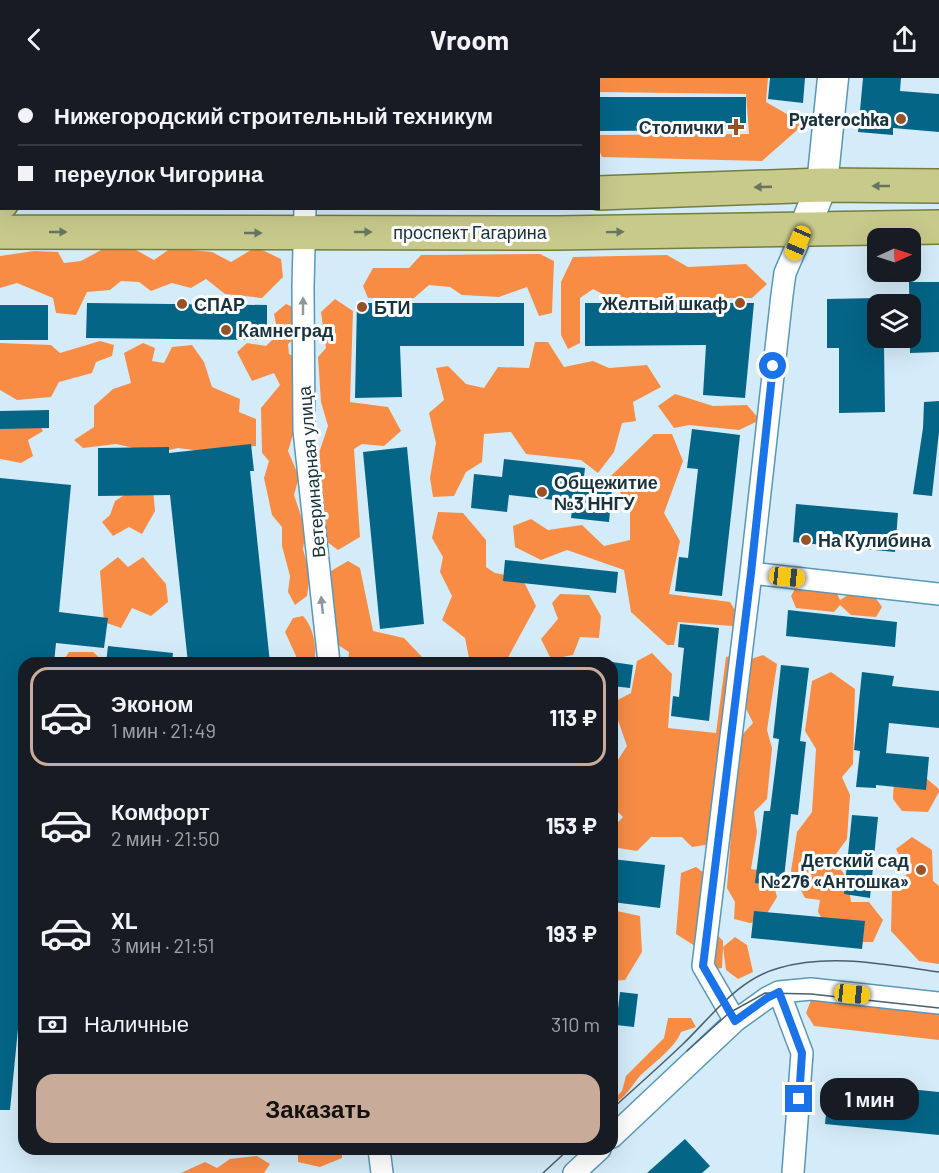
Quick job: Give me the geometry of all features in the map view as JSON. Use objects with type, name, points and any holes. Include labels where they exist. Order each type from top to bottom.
[{"type":"main road","points":[[804,229],[822,186],[833,78]]},
{"type":"main road","points":[[600,193],[822,186],[939,186]]},
{"type":"main road","name":"проспект Гагарина","points":[[0,232],[305,220],[557,232],[939,227]]},
{"type":"street","name":"Ветеринарная улица","points":[[305,220],[304,430],[327,657]]},
{"type":"street","points":[[735,1021],[703,966],[785,273],[804,229]]},
{"type":"street","points":[[751,573],[939,594]]},
{"type":"street","points":[[618,1131],[735,1021],[779,992],[812,989],[939,1003]]},
{"type":"street","points":[[779,992],[802,1053],[793,1173]]},
{"type":"street","points":[[380,1155],[382,1173]]},
{"type":"street","points":[[574,1173],[594,1155]]},
{"type":"shaded area","points":[[600,78],[768,78],[766,102],[804,124],[762,161],[602,157],[600,152],[600,135],[749,134],[746,94],[600,92]]},
{"type":"shaded area","points":[[112,244],[127,245],[154,260],[171,248],[212,252],[231,262],[256,247],[281,259],[283,277],[262,298],[225,294],[206,279],[191,288],[172,283],[151,291],[139,282],[121,281],[110,290],[87,292],[76,315],[56,313],[53,298],[17,283],[0,288],[0,256],[34,251],[58,252],[64,263],[81,261]]},
{"type":"shaded area","points":[[540,254],[554,261],[552,313],[539,316],[527,287],[499,297],[462,295],[450,287],[429,285],[414,298],[368,298],[363,286],[373,268],[409,268],[421,255]]},
{"type":"shaded area","points":[[667,255],[688,267],[746,264],[767,284],[752,298],[610,298],[593,289],[580,298],[580,343],[568,349],[561,335],[561,282],[573,257]]},
{"type":"shaded area","points":[[335,299],[353,311],[350,402],[388,407],[401,431],[384,446],[362,444],[354,449],[360,537],[338,550],[326,541],[318,456],[328,426],[321,402],[318,357],[326,348],[321,312]]},
{"type":"shaded area","points":[[286,304],[299,310],[299,334],[288,344],[289,354],[300,359],[300,411],[288,451],[299,477],[294,495],[306,531],[303,549],[310,575],[307,596],[295,605],[288,592],[290,576],[282,546],[282,527],[272,515],[264,478],[269,461],[262,453],[261,408],[280,385],[274,373],[252,381],[237,352],[247,343],[266,346],[278,334],[274,314]]},
{"type":"shaded area","points":[[100,341],[114,345],[112,356],[96,362],[92,373],[59,382],[51,397],[17,400],[0,390],[0,343],[51,345],[60,353]]},
{"type":"shaded area","points":[[535,342],[548,342],[564,367],[593,361],[609,368],[647,365],[661,387],[633,402],[636,421],[622,423],[614,452],[598,473],[581,460],[526,454],[511,432],[484,434],[482,462],[466,472],[454,496],[433,497],[430,478],[436,443],[429,413],[444,400],[436,368],[448,366],[466,384],[484,388],[498,367],[529,368]]},
{"type":"shaded area","points":[[143,343],[155,348],[152,361],[164,363],[172,347],[192,345],[204,362],[212,387],[240,399],[239,412],[256,419],[256,446],[201,451],[178,448],[156,453],[116,444],[83,448],[74,440],[94,427],[94,406],[113,389],[131,383],[124,353]]},
{"type":"shaded area","points":[[675,394],[713,406],[747,405],[760,420],[739,430],[689,425],[674,428],[658,406]]},
{"type":"shaded area","points":[[36,420],[43,431],[28,440],[33,456],[21,463],[0,459],[0,422]]},
{"type":"shaded area","points":[[654,434],[672,434],[683,461],[664,513],[680,541],[669,594],[730,602],[741,620],[733,626],[678,622],[674,645],[667,645],[631,612],[624,570],[567,550],[541,560],[515,547],[513,526],[531,519],[548,530],[582,525],[604,546],[630,540],[630,510],[611,476]]},
{"type":"shaded area","points":[[140,485],[153,489],[155,511],[142,534],[129,527],[113,536],[102,522],[110,515],[115,501]]},
{"type":"shaded area","points":[[438,512],[463,513],[486,540],[486,567],[495,573],[522,578],[536,606],[508,657],[469,657],[465,638],[442,620],[452,596],[440,572],[443,557],[432,538]]},
{"type":"shaded area","points":[[118,557],[128,567],[143,557],[166,584],[168,602],[151,616],[132,608],[121,628],[104,622],[100,571]]},
{"type":"shaded area","points":[[348,561],[360,568],[373,631],[404,638],[422,657],[349,657],[349,652],[338,645],[331,571]]},
{"type":"shaded area","points":[[798,584],[835,589],[840,600],[853,592],[873,594],[882,607],[876,617],[851,615],[840,605],[834,612],[796,608],[791,596]]},
{"type":"shaded area","points":[[560,594],[589,595],[601,616],[599,638],[580,637],[573,655],[550,657],[541,639],[558,619],[552,603]]},
{"type":"shaded area","points":[[303,616],[310,626],[314,638],[314,657],[296,657],[285,632],[293,618]]},
{"type":"shaded area","points":[[69,652],[93,652],[99,657],[66,657]]},
{"type":"shaded area","points":[[652,653],[672,674],[668,728],[716,733],[726,657],[735,655],[712,844],[692,847],[682,837],[651,837],[637,851],[618,848],[618,822],[623,817],[618,812],[618,760],[627,746],[618,720],[618,700],[631,693],[637,661]]},
{"type":"shaded area","points":[[763,655],[777,664],[767,730],[772,748],[767,799],[754,812],[757,832],[751,869],[770,872],[777,897],[763,920],[750,923],[734,919],[735,902],[727,888],[741,736],[753,723],[745,706],[751,659]]},
{"type":"shaded area","points":[[831,672],[855,689],[853,764],[842,777],[850,795],[847,839],[833,858],[848,880],[851,902],[869,902],[883,920],[873,942],[860,942],[827,928],[818,912],[820,900],[805,898],[791,871],[797,832],[812,812],[816,749],[805,731],[812,681]]},
{"type":"shaded area","points":[[921,774],[939,789],[939,792],[928,812],[902,811],[893,799],[894,776]]},
{"type":"shaded area","name":"Детский сад №276 «Антошка»","points":[[912,837],[932,850],[933,881],[939,886],[939,964],[919,961],[891,931],[892,890],[908,873],[896,849]]},
{"type":"shaded area","points":[[696,867],[711,878],[704,921],[723,941],[722,968],[698,971],[695,946],[676,934],[681,873]]},
{"type":"shaded area","points":[[618,911],[640,916],[642,952],[625,980],[618,981]]},
{"type":"shaded area","points":[[735,937],[747,945],[753,972],[738,979],[726,970],[723,947]]},
{"type":"shaded area","points":[[811,1000],[939,1013],[939,1040],[814,1026],[806,1013]]},
{"type":"shaded area","points":[[668,1018],[691,1018],[696,1027],[681,1032],[674,1044],[639,1077],[618,1101],[618,1095],[622,1091],[626,1076],[664,1038]]},
{"type":"shaded area","points":[[298,1155],[342,1155],[342,1158],[320,1167],[298,1162]]},
{"type":"shaded area","points":[[257,1156],[270,1164],[264,1173],[181,1173],[205,1162],[217,1168],[230,1159]]},
{"type":"building","points":[[770,78],[805,78],[803,103],[768,99]]},
{"type":"building","points":[[863,78],[901,78],[900,91],[939,94],[939,132],[893,128],[893,135],[858,132]]},
{"type":"building","points":[[600,97],[746,97],[746,130],[600,131]]},
{"type":"building","points":[[909,282],[939,282],[939,352],[910,353],[910,348],[921,348],[921,294],[909,294]]},
{"type":"building","points":[[867,298],[867,348],[884,348],[885,412],[839,413],[839,348],[827,348],[827,299]]},
{"type":"building","points":[[87,303],[267,305],[267,340],[86,338]]},
{"type":"building","points":[[357,303],[524,303],[524,346],[400,346],[402,397],[355,398]]},
{"type":"building","points":[[585,303],[754,303],[745,398],[703,395],[706,345],[585,346]]},
{"type":"building","points":[[0,305],[48,305],[48,340],[0,340]]},
{"type":"building","points":[[939,401],[939,432],[932,496],[913,494],[923,428],[924,402]]},
{"type":"building","points":[[49,410],[49,428],[0,429],[0,411]]},
{"type":"building","points":[[692,429],[740,435],[722,596],[675,591],[679,557],[688,558],[698,469],[687,468]]},
{"type":"building","points":[[251,444],[254,471],[250,471],[269,657],[187,657],[170,495],[98,496],[98,448],[169,447],[169,453]]},
{"type":"building","points":[[407,447],[424,624],[380,629],[363,452]]},
{"type":"building","name":"Общежитие №3 ННГУ","points":[[504,459],[585,468],[583,485],[612,488],[609,522],[571,518],[573,502],[509,495],[507,512],[471,508],[474,474],[502,477]]},
{"type":"building","points":[[0,478],[71,485],[59,612],[108,618],[104,648],[56,643],[55,657],[18,657],[18,1029],[10,1110],[0,1110]]},
{"type":"building","points":[[796,504],[898,513],[895,552],[793,542]]},
{"type":"building","points":[[505,560],[618,572],[616,593],[503,581]]},
{"type":"building","points":[[788,610],[897,622],[895,647],[786,636]]},
{"type":"building","points":[[680,624],[719,628],[709,721],[671,716],[673,696],[679,697],[684,648],[678,647]]},
{"type":"building","points":[[108,646],[173,653],[173,657],[107,657]]},
{"type":"building","points":[[618,663],[633,665],[630,688],[618,687]]},
{"type":"building","points":[[781,665],[809,668],[800,741],[806,742],[798,815],[791,814],[783,887],[755,883],[764,811],[770,811],[779,739],[773,738]]},
{"type":"building","points":[[862,672],[894,676],[892,686],[939,691],[939,728],[889,723],[886,753],[929,757],[926,790],[876,785],[876,788],[856,787],[860,751],[854,750]]},
{"type":"building","points":[[852,815],[878,817],[870,898],[844,894]]},
{"type":"building","points":[[618,860],[665,865],[660,908],[618,903]]},
{"type":"building","points":[[754,911],[865,921],[862,949],[751,938]]},
{"type":"building","points":[[620,992],[638,994],[634,1027],[618,1025]]},
{"type":"building","points":[[829,1081],[939,1092],[939,1135],[825,1124]]},
{"type":"building","points":[[685,1139],[710,1166],[702,1173],[647,1173]]},
{"type":"tram line","points":[[618,1104],[683,1044],[738,989],[764,973],[819,961],[859,962],[939,972]]},
{"type":"tram line","points":[[687,1051],[729,1013],[765,993],[811,994],[939,1008]]},
{"type":"tram line","points":[[543,1173],[562,1155]]},
{"type":"place","name":"Pyaterochka","points":[[901,119]]},
{"type":"place","name":"Столички","points":[[736,127]]},
{"type":"place","name":"Желтый шкаф","points":[[740,303]]},
{"type":"place","name":"СПАР","points":[[182,304]]},
{"type":"place","name":"БТИ","points":[[362,307]]},
{"type":"place","name":"Камнеград","points":[[226,330]]},
{"type":"place","name":"Общежитие №3 ННГУ","points":[[542,492]]},
{"type":"place","name":"На Кулибина","points":[[806,540]]},
{"type":"place","name":"Детский сад №276 «Антошка»","points":[[921,870]]},
{"type":"route","points":[[773,366],[751,573],[703,966],[735,1021],[779,992],[802,1053],[799,1099]]}]
